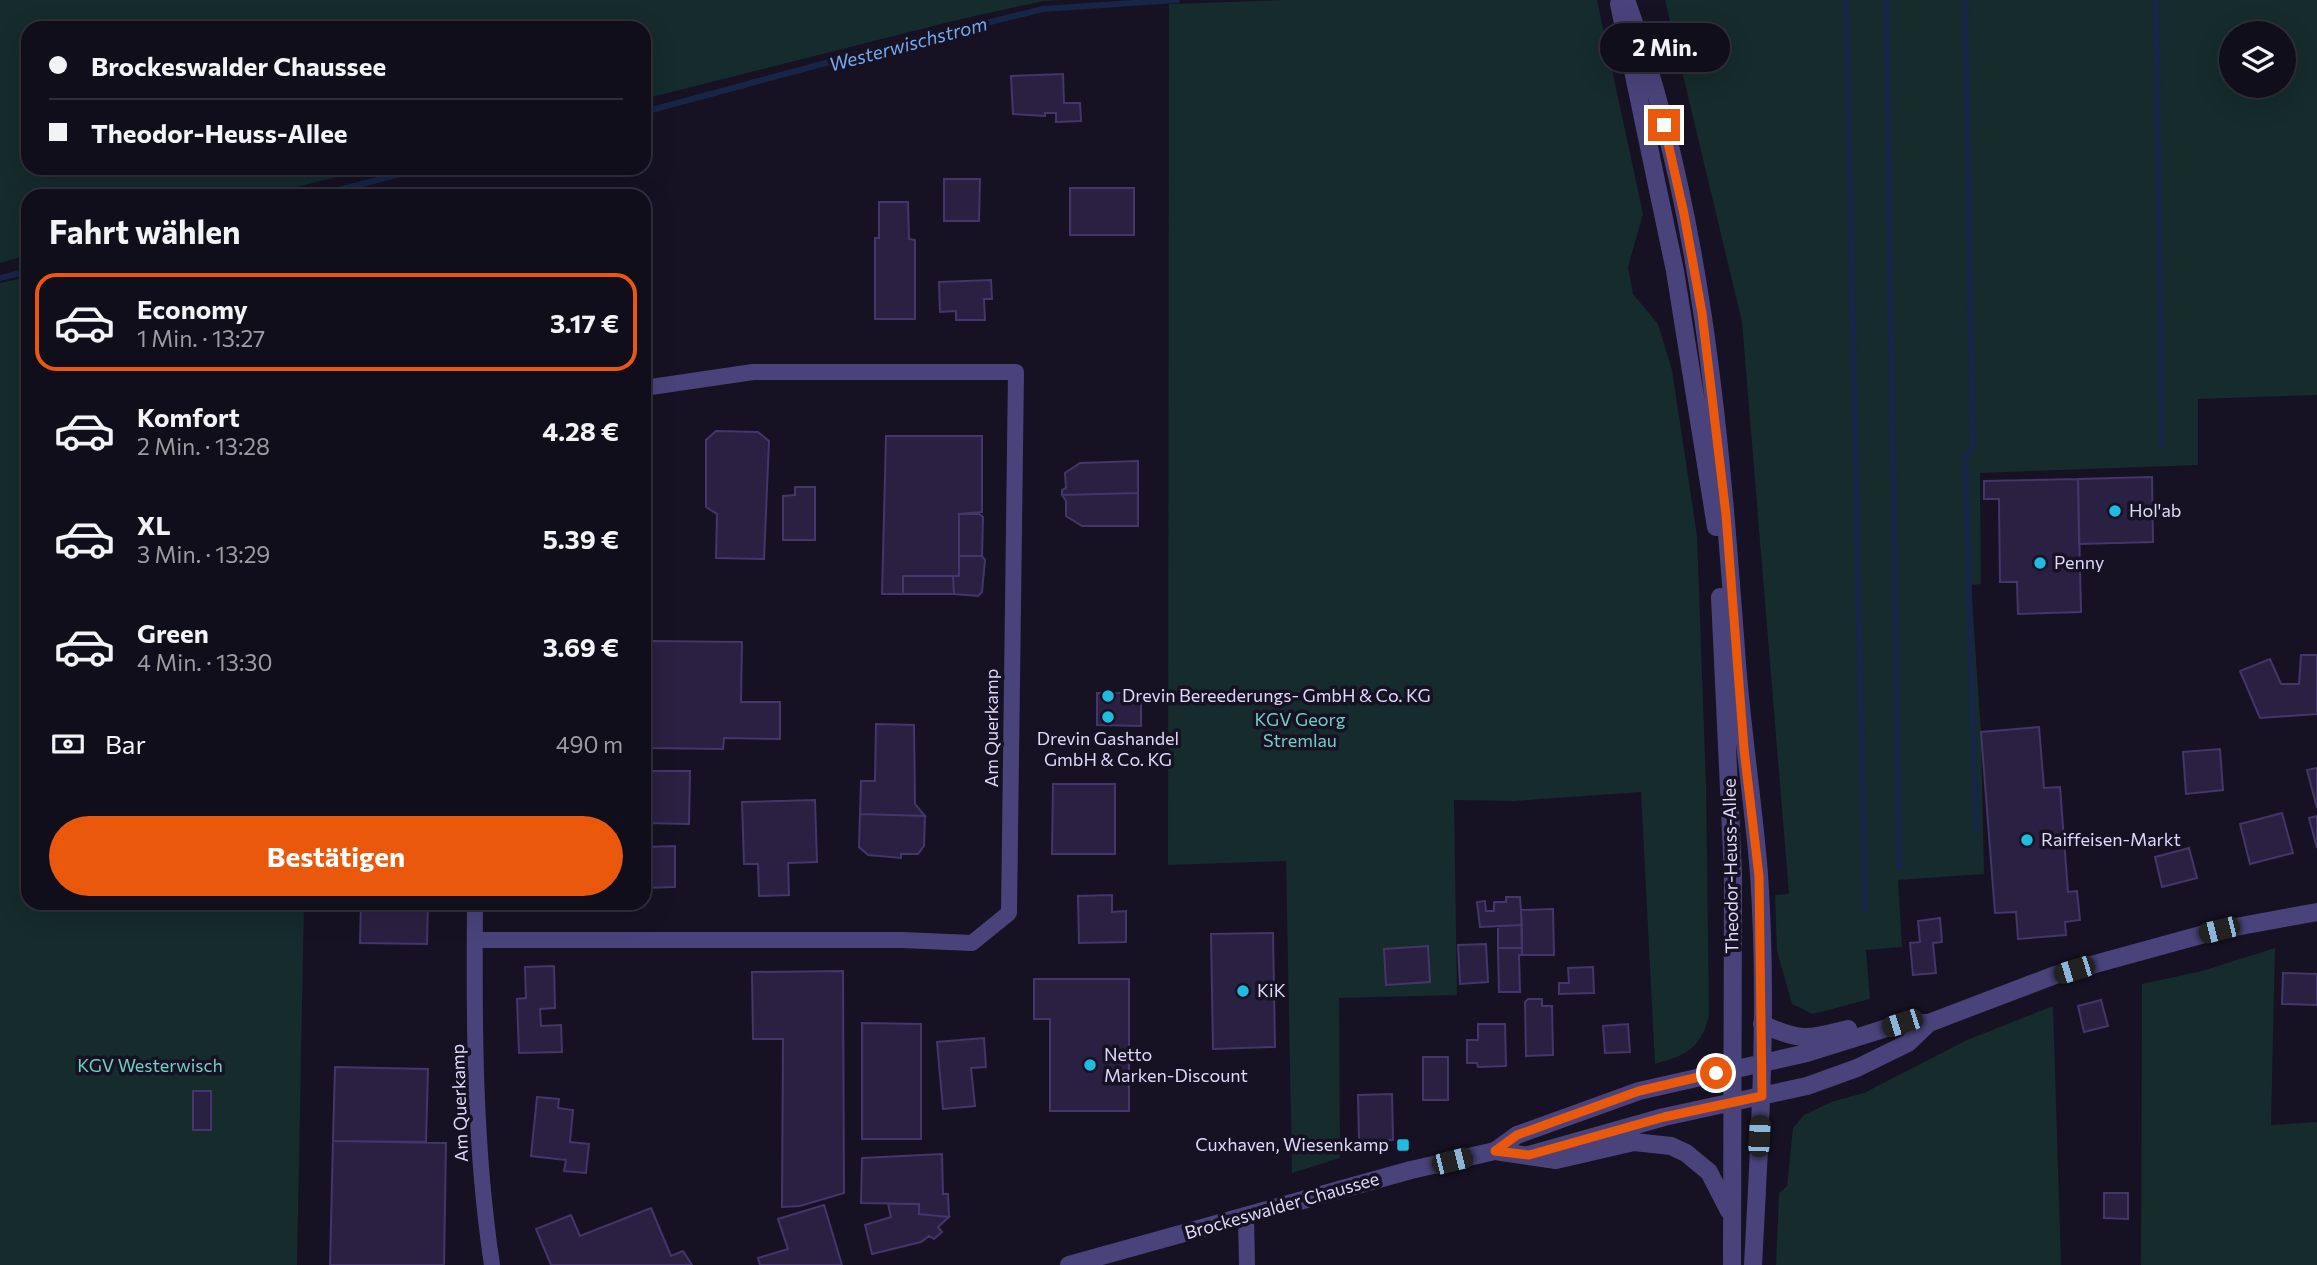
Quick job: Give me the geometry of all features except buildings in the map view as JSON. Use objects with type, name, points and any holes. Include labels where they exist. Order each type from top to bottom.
[{"type":"street","name":"Theodor-Heuss-Allee","points":[[1618,0],[1675,271],[1717,540],[1733,874],[1732,1265]]},
{"type":"street","name":"Theodor-Heuss-Allee","points":[[1626,0],[1644,48],[1664,125],[1694,266],[1726,515],[1744,749],[1759,876],[1762,1090],[1753,1265]]},
{"type":"street","points":[[1675,271],[1694,266]]},
{"type":"street","name":"Am Querkamp","points":[[475,940],[902,940],[972,943],[1009,913],[1016,372],[753,372],[651,387]]},
{"type":"street","name":"Am Querkamp","points":[[475,910],[481,1170],[492,1265]]},
{"type":"street","name":"Brockeswalder Chaussee","points":[[1069,1265],[1495,1151],[1529,1155],[1731,1086],[1762,1063],[1902,1023],[1929,1023],[2025,986],[2139,951],[2219,930],[2317,912]]},
{"type":"street","points":[[1762,1024],[1791,1037],[1807,1039],[1887,1020],[1902,1023]]},
{"type":"street","name":"Brockeswalder Chaussee","points":[[1495,1151],[1517,1135],[1639,1091],[1731,1086],[1762,1090],[1807,1086],[1857,1068],[1908,1043],[1929,1023]]},
{"type":"street","points":[[1529,1155],[1556,1160],[1634,1142],[1671,1146],[1686,1153],[1709,1172],[1732,1217]]},
{"type":"street","points":[[1246,1216],[1247,1265]]},
{"type":"green space","points":[[0,0],[1064,0],[1043,1],[953,21],[651,97],[651,21],[21,21],[21,175],[345,175],[288,189],[21,189],[21,257],[0,263]]},
{"type":"green space","name":"KGV Georg Stremlau","points":[[1284,0],[1597,0],[1643,214],[1628,267],[1633,294],[1658,324],[1672,370],[1697,536],[1706,784],[1709,1016],[1696,1044],[1683,1054],[1655,1064],[1641,792],[1514,801],[1454,800],[1457,995],[1339,998],[1340,1158],[1292,1173],[1286,861],[1168,865],[1169,4]]},
{"type":"green space","points":[[1665,0],[2317,0],[2317,395],[2198,399],[2198,465],[1980,473],[1981,584],[1971,585],[1981,732],[1984,874],[1898,880],[1902,947],[1866,950],[1870,999],[1813,1014],[1792,1004],[1777,951],[1775,895],[1789,894],[1742,322]]},
{"type":"green space","name":"KGV Westerwisch","points":[[21,278],[21,910],[304,910],[297,1265],[0,1265],[0,283]]},
{"type":"green space","points":[[2275,948],[2271,1125],[2317,1122],[2317,1265],[2141,1265],[2142,984],[2202,971]]},
{"type":"green space","points":[[2053,1006],[2061,1265],[1776,1265],[1779,1193],[1787,1186],[1793,1128],[1804,1115],[1831,1102],[1864,1093],[1967,1040]]},
{"type":"waterway","name":"Westerwischstrom","points":[[651,110],[848,57],[1043,9],[1177,0]]},
{"type":"waterway","points":[[1846,0],[1865,909]]},
{"type":"waterway","points":[[1886,0],[1899,867]]},
{"type":"waterway","points":[[1965,0],[1973,447],[1965,457],[1976,830]]},
{"type":"waterway","points":[[2156,0],[2162,446]]},
{"type":"waterway","name":"Westerwischstrom","points":[[343,189],[396,175]]},
{"type":"waterway","name":"Westerwischstrom","points":[[0,278],[21,273]]},
{"type":"place","name":"Hol'ab","points":[[2115,511]]},
{"type":"place","name":"Penny","points":[[2040,563]]},
{"type":"place","name":"Drevin Bereederungs- GmbH & Co. KG","points":[[1108,696]]},
{"type":"place","name":"Drevin Gashandel GmbH & Co. KG","points":[[1108,717]]},
{"type":"place","name":"Raiffeisen-Markt","points":[[2027,840]]},
{"type":"place","name":"KiK","points":[[1243,991]]},
{"type":"place","name":"Netto Marken-Discount","points":[[1090,1065]]},
{"type":"place","name":"Cuxhaven, Wiesenkamp","points":[[1403,1145]]},
{"type":"route","points":[[1664,125],[1702,313],[1726,515],[1744,749],[1759,876],[1762,1096],[1664,1117],[1529,1155],[1495,1151],[1517,1135],[1639,1091],[1716,1073]]}]
